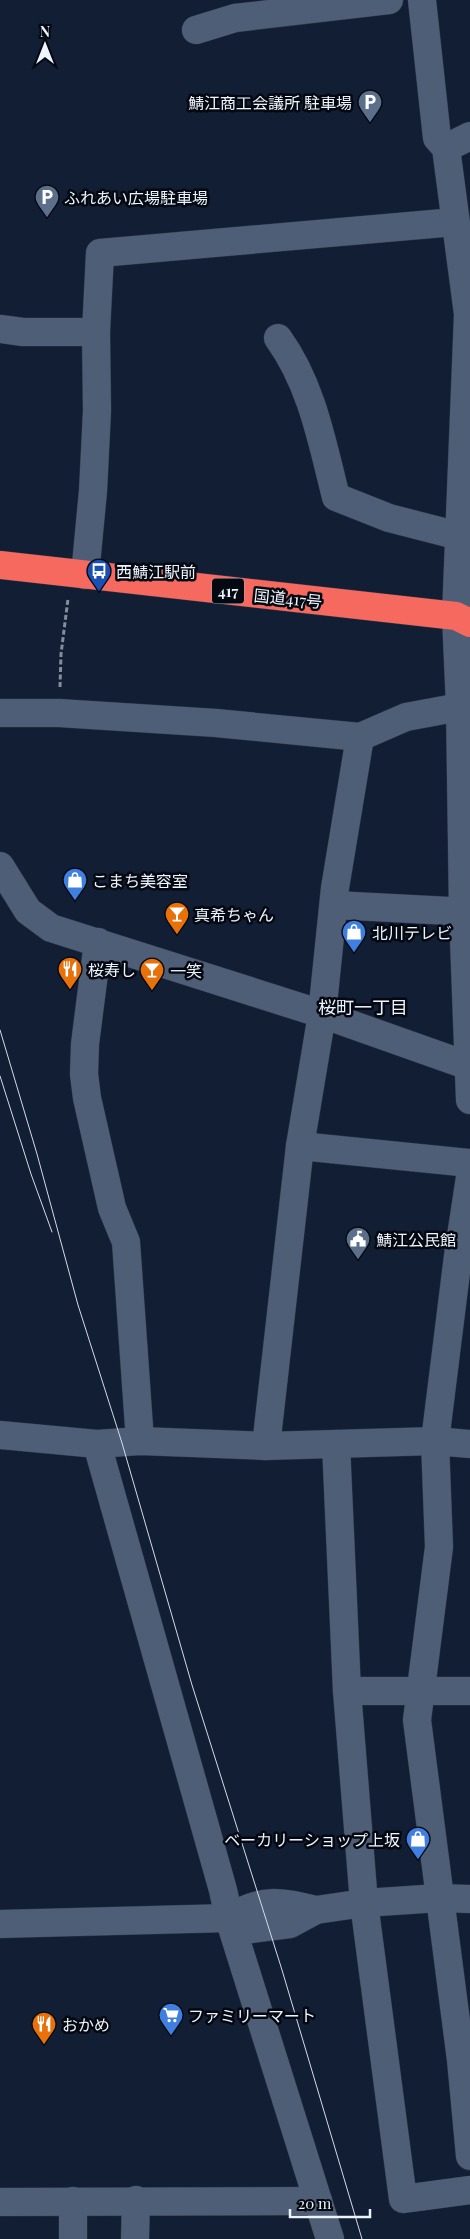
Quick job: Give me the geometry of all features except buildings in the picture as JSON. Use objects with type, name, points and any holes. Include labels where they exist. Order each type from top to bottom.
[{"type":"highway","name":"国道417号","points":[[0,566],[465,622]]},
{"type":"street","points":[[196,30],[234,18],[389,0]]},
{"type":"street","points":[[422,0],[437,138],[446,148],[468,314],[463,484],[459,536],[465,622],[460,707],[470,1100]]},
{"type":"street","points":[[446,148],[470,136]]},
{"type":"street","points":[[78,574],[93,491],[96,332],[100,253],[455,222]]},
{"type":"street","points":[[0,329],[23,332],[96,332]]},
{"type":"street","points":[[278,338],[293,359],[311,402],[336,497],[389,518],[459,536]]},
{"type":"street","points":[[0,713],[59,713],[216,722],[360,737],[406,717],[460,707]]},
{"type":"street","points":[[266,1446],[300,1146],[322,1014],[335,888],[360,737]]},
{"type":"street","points":[[0,866],[28,911],[51,928],[322,1014],[469,1066]]},
{"type":"street","points":[[334,905],[466,912]]},
{"type":"street","points":[[98,942],[85,1044],[84,1074],[87,1098],[112,1208],[126,1242],[140,1441]]},
{"type":"street","points":[[300,1146],[470,1163]]},
{"type":"street","points":[[470,1177],[464,1256],[435,1441],[438,1547],[417,1720],[439,1898],[465,2059],[470,2156]]},
{"type":"street","points":[[0,1435],[97,1444],[140,1441],[266,1446],[435,1441],[470,1444]]},
{"type":"street","points":[[97,1444],[221,1881],[229,1918],[330,2239]]},
{"type":"street","points":[[336,1444],[348,1691],[364,1903],[403,2199],[470,2190]]},
{"type":"street","points":[[348,1691],[470,1691]]},
{"type":"street","points":[[0,1924],[229,1918],[247,1907],[260,1904],[288,1903],[316,1910],[364,1903],[439,1898],[470,1899]]},
{"type":"street","points":[[0,2202],[136,2200],[318,2201]]},
{"type":"street","points":[[135,2239],[136,2200]]},
{"type":"street","points":[[72,2201],[73,2239]]},
{"type":"path","points":[[59,713],[61,654],[78,574]]},
{"type":"tram line","points":[[0,1030],[37,1154],[78,1305],[122,1443],[192,1685],[282,1970],[362,2239]]},
{"type":"tram line","points":[[0,1076],[31,1174],[52,1232]]},
{"type":"place","name":"鯖江商工会議所 駐車場","points":[[370,123]]},
{"type":"place","name":"ふれあい広場駐車場","points":[[47,218]]},
{"type":"place","name":"西鯖江駅前","points":[[99,592]]},
{"type":"place","name":"こまち美容室","points":[[75,901]]},
{"type":"place","name":"真希ちゃん","points":[[177,935]]},
{"type":"place","name":"北川テレビ","points":[[354,953]]},
{"type":"place","name":"桜寿し","points":[[70,990]]},
{"type":"place","name":"一笑","points":[[152,991]]},
{"type":"place","name":"鯖江公民館","points":[[358,1260]]},
{"type":"place","name":"ベーカリーショップ上坂","points":[[418,1860]]},
{"type":"place","name":"ファミリーマート","points":[[171,2036]]},
{"type":"place","name":"おかめ","points":[[44,2045]]},
{"type":"district","name":"桜町一丁目","points":[[363,1007]]}]
